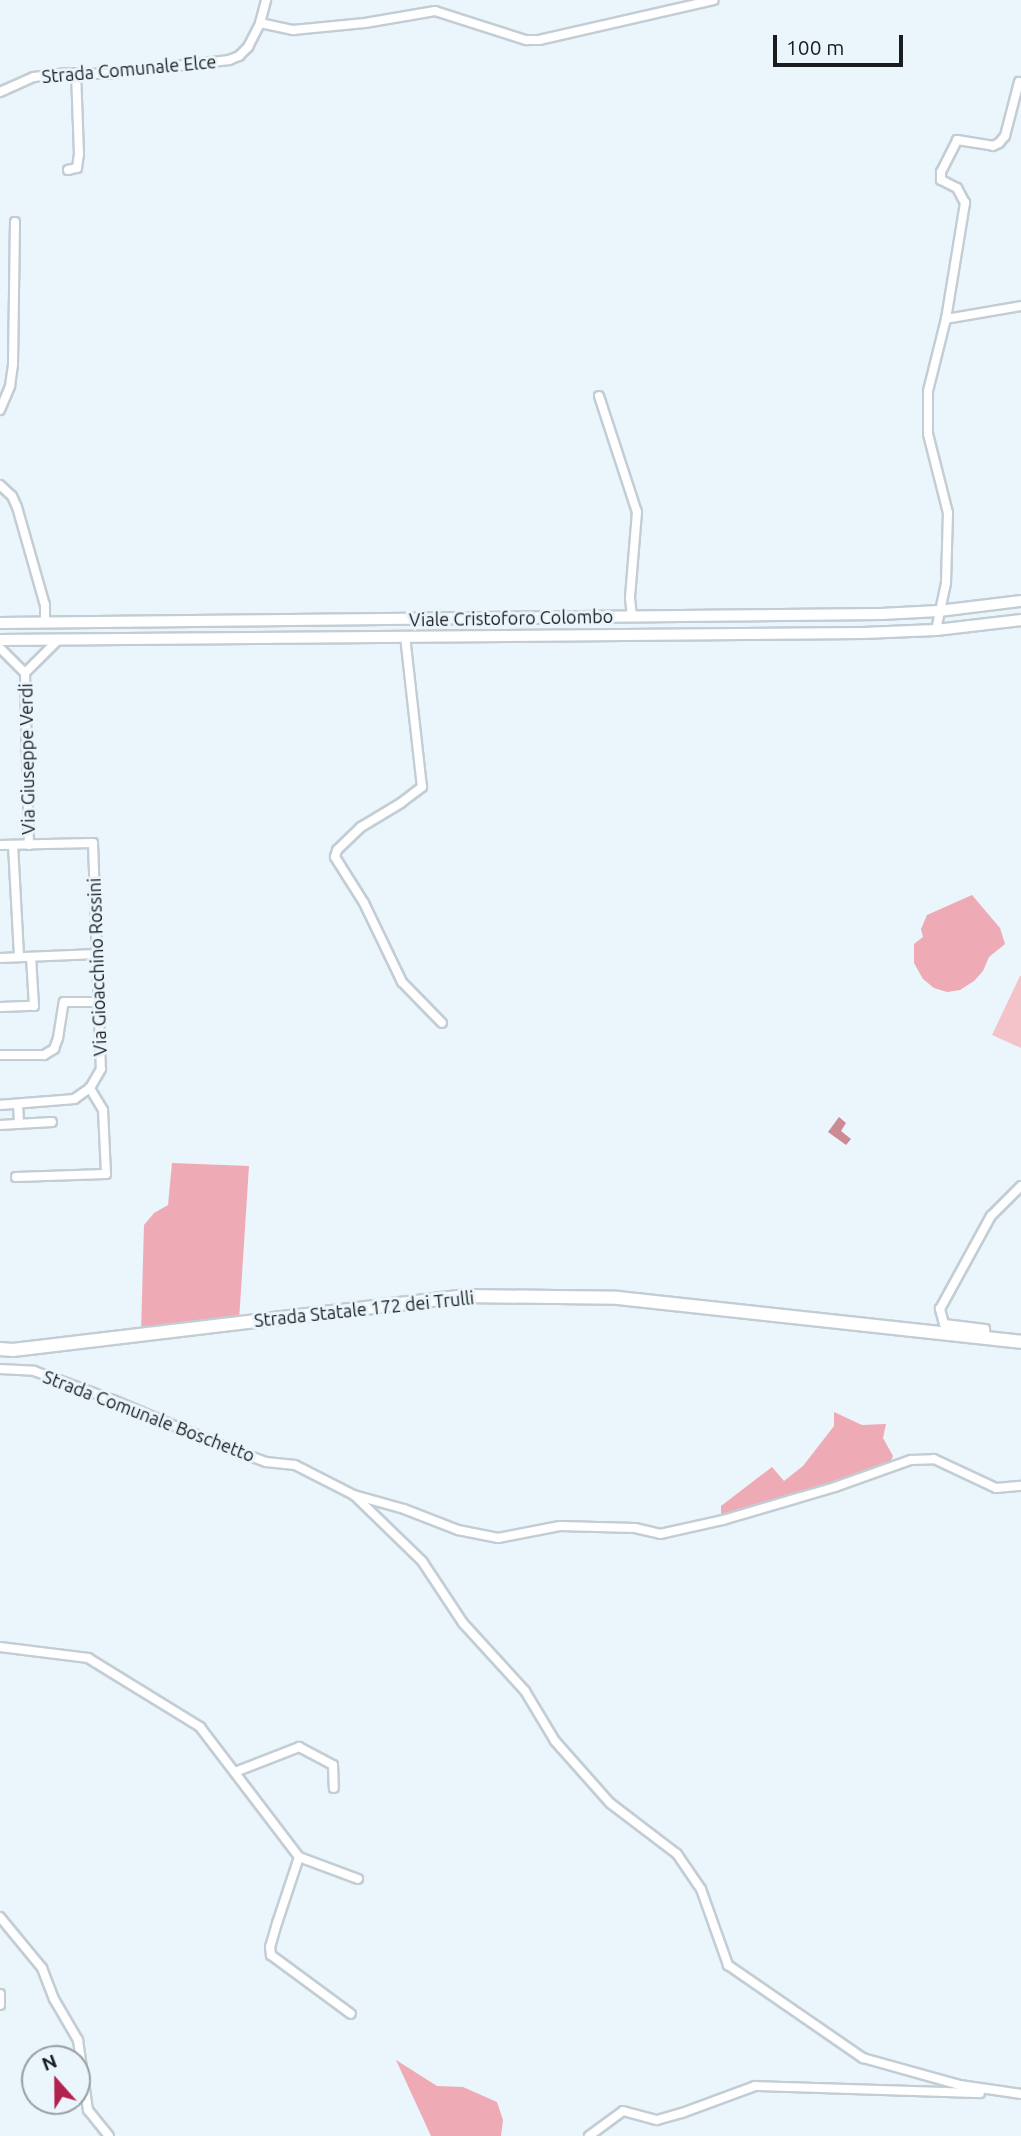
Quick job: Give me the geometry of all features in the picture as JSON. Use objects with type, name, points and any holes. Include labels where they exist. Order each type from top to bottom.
[{"type":"main road","name":"Viale Cristoforo Colombo","points":[[0,624],[939,611],[1021,601]]},
{"type":"main road","name":"Viale Cristoforo Colombo","points":[[0,640],[936,630],[1021,620]]},
{"type":"main road","name":"Strada Statale 172 dei Trulli","points":[[4,1348],[465,1296],[618,1298],[1021,1342]]},
{"type":"street","name":"Strada Comunale Elce","points":[[0,92],[34,77],[76,73],[107,74],[229,60],[239,56],[248,47],[260,23],[266,0]]},
{"type":"street","points":[[260,23],[293,30],[365,23],[435,11],[521,39],[539,40],[713,0]]},
{"type":"street","points":[[68,170],[77,168],[79,154],[76,73]]},
{"type":"street","points":[[936,630],[946,583],[948,513],[928,435],[928,391],[946,319],[965,198],[957,188],[941,180],[941,172],[957,140],[985,145],[999,143],[1005,136],[1018,82]]},
{"type":"street","points":[[0,410],[10,386],[13,363],[15,222]]},
{"type":"street","points":[[946,319],[1021,306]]},
{"type":"street","points":[[599,396],[637,512],[630,598],[632,617]]},
{"type":"street","points":[[0,485],[12,496],[17,507],[44,606],[45,623]]},
{"type":"street","points":[[329,620],[329,637]]},
{"type":"street","points":[[405,636],[422,787],[361,827],[337,850],[335,857],[364,904],[402,982],[442,1023]]},
{"type":"street","name":"Via Giuseppe Verdi","points":[[25,673],[59,639]]},
{"type":"street","name":"Via Giuseppe Verdi","points":[[0,648],[25,673],[29,845]]},
{"type":"street","name":"Via Giuseppe Verdi","points":[[0,845],[93,843]]},
{"type":"street","name":"Via Gioacchino Rossini","points":[[90,1088],[101,1069],[93,843]]},
{"type":"street","points":[[13,845],[19,957]]},
{"type":"street","points":[[0,958],[97,954]]},
{"type":"street","points":[[0,1007],[34,1006],[32,957]]},
{"type":"street","points":[[0,1055],[44,1055],[54,1049],[64,1002],[99,1002]]},
{"type":"street","points":[[0,1105],[74,1099],[90,1088],[103,1110],[106,1174],[16,1177]]},
{"type":"street","points":[[18,1104],[19,1124]]},
{"type":"street","points":[[0,1125],[52,1122]]},
{"type":"street","points":[[986,1339],[985,1329],[944,1324],[940,1309],[992,1216],[1021,1186]]},
{"type":"street","name":"Strada Comunale Boschetto","points":[[0,1369],[34,1371],[266,1462],[295,1465],[354,1495],[404,1508],[458,1530],[498,1538],[561,1526],[635,1528],[660,1534],[810,1494],[911,1460],[934,1459],[996,1488],[1021,1486]]},
{"type":"street","points":[[354,1495],[422,1561],[463,1623],[525,1691],[555,1741],[610,1803],[677,1854],[701,1889],[728,1965],[863,2058],[960,2085],[1020,2094]]},
{"type":"street","points":[[0,1647],[88,1658],[200,1727],[299,1857],[358,1879]]},
{"type":"street","points":[[235,1772],[299,1747],[333,1765],[334,1788]]},
{"type":"street","points":[[299,1857],[276,1923],[270,1947],[271,1955],[351,2014]]},
{"type":"street","points":[[0,1917],[42,1968],[54,1999],[78,2040],[88,2110],[109,2136]]},
{"type":"street","points":[[0,1994],[0,2004]]},
{"type":"street","points":[[589,2136],[623,2111],[657,2120],[755,2086],[1020,2094]]},
{"type":"shaded area","points":[[972,895],[1000,928],[1005,944],[989,957],[983,971],[974,981],[960,990],[947,992],[934,988],[923,979],[914,963],[914,944],[923,937],[921,929],[927,915]]},
{"type":"shaded area","points":[[1021,976],[1021,1048],[992,1035]]},
{"type":"shaded area","points":[[839,1117],[846,1123],[841,1131],[851,1139],[846,1145],[828,1132]]},
{"type":"shaded area","points":[[172,1163],[249,1166],[239,1321],[141,1333],[144,1225],[154,1213],[168,1205]]},
{"type":"shaded area","points":[[834,1412],[862,1425],[886,1424],[883,1438],[893,1456],[890,1463],[721,1518],[721,1506],[772,1467],[784,1481],[803,1466],[834,1426]]},
{"type":"shaded area","points":[[396,2060],[437,2086],[463,2087],[497,2102],[503,2120],[501,2136],[431,2136]]}]
